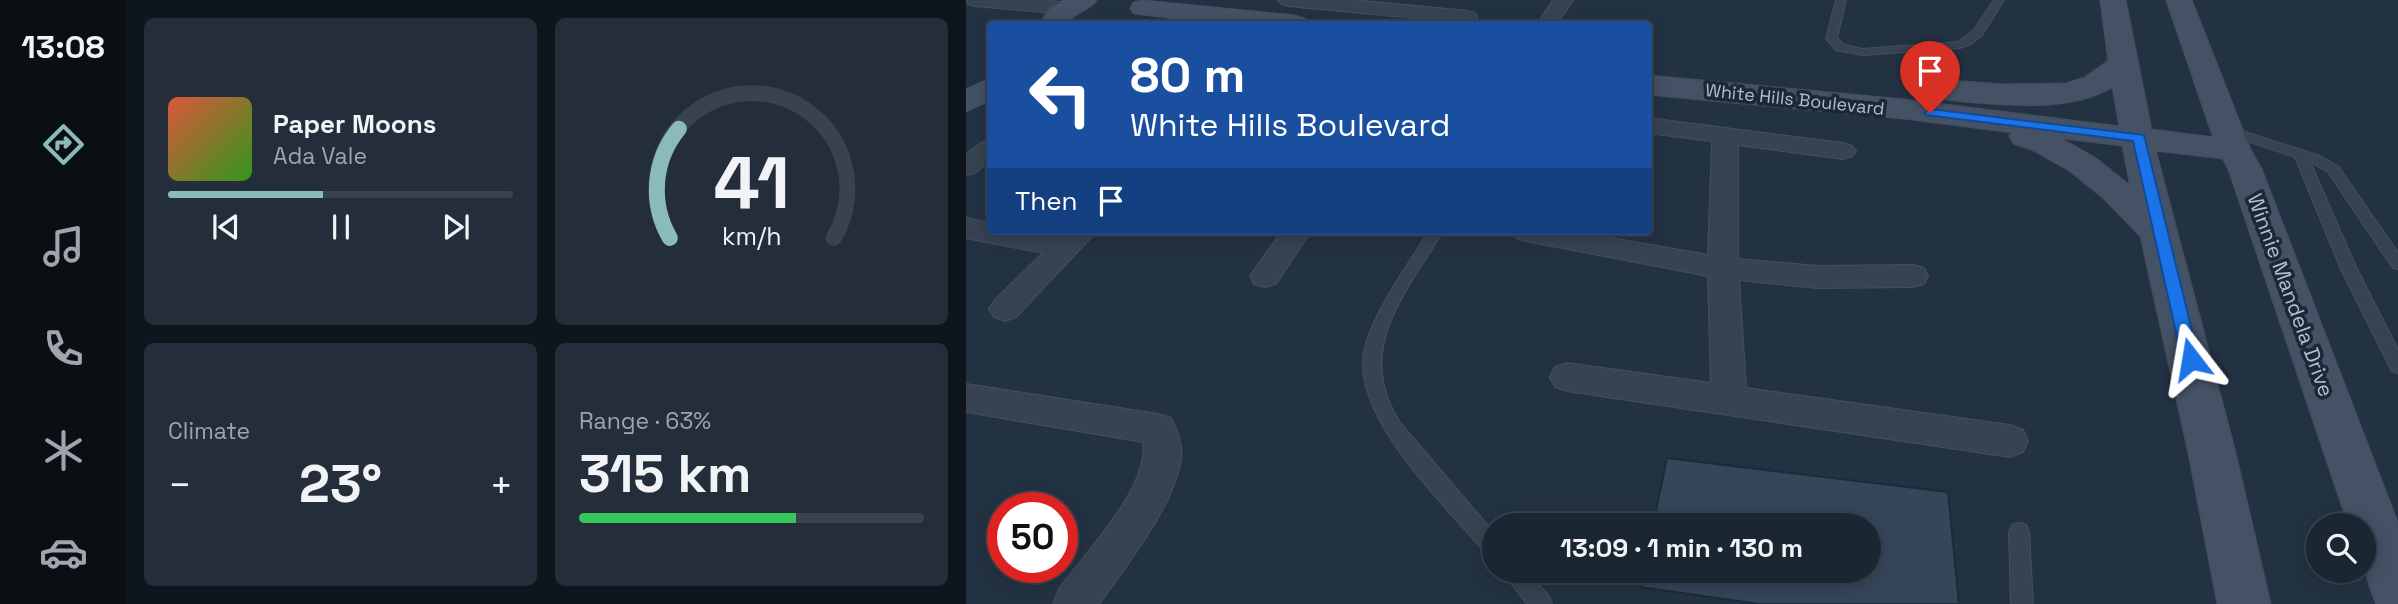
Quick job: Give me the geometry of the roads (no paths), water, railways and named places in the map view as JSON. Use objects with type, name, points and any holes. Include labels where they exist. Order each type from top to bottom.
[{"type":"main road","points":[[2113,0],[2160,234],[2203,408],[2244,604]]},
{"type":"main road","name":"Winnie Mandela Drive","points":[[2179,0],[2230,140],[2245,170],[2398,593]]},
{"type":"main road","points":[[1136,10],[1261,21]]},
{"type":"main road","name":"White Hills Boulevard","points":[[1652,61],[1898,98],[2230,140]]},
{"type":"main road","points":[[1898,98],[2057,93],[2097,83],[2124,62]]},
{"type":"main road","name":"White Hills Boulevard","points":[[1652,85],[1898,98]]},
{"type":"main road","points":[[966,102],[987,90]]},
{"type":"main road","points":[[1898,98],[2008,131],[2062,151],[2106,180],[2160,234]]},
{"type":"street","points":[[975,0],[1064,13]]},
{"type":"street","points":[[1288,0],[1359,3],[1468,17]]},
{"type":"street","points":[[1549,21],[1563,0]]},
{"type":"street","points":[[966,15],[1064,13]]},
{"type":"street","points":[[1652,126],[1843,151]]},
{"type":"street","points":[[1725,135],[1723,267],[1729,399]]},
{"type":"street","points":[[966,167],[987,150]]},
{"type":"street","points":[[966,229],[987,231]]},
{"type":"street","points":[[1031,235],[1074,239]]},
{"type":"street","points":[[1265,276],[1294,235]]},
{"type":"street","points":[[1544,235],[1636,255],[1723,267],[1818,277],[1913,276]]},
{"type":"street","points":[[1005,309],[1074,239]]},
{"type":"street","points":[[1567,377],[2010,440]]},
{"type":"street","points":[[966,398],[1157,429],[1163,445],[1163,459],[1153,488],[1074,604]]},
{"type":"lane","points":[[1841,0],[1831,39],[1840,48],[1863,52],[1959,45],[1971,41],[1978,35],[1999,0]]},
{"type":"lane","points":[[2230,140],[2293,152]]},
{"type":"lane","points":[[2230,140],[2293,152],[2333,169],[2398,264]]},
{"type":"lane","points":[[2293,152],[2398,366]]},
{"type":"lane","points":[[1434,235],[1381,326],[1371,358],[1373,386],[1383,410],[1408,445],[1482,534]]},
{"type":"lane","points":[[2019,532],[2022,604]]},
{"type":"lane","points":[[1522,583],[1541,604]]}]
